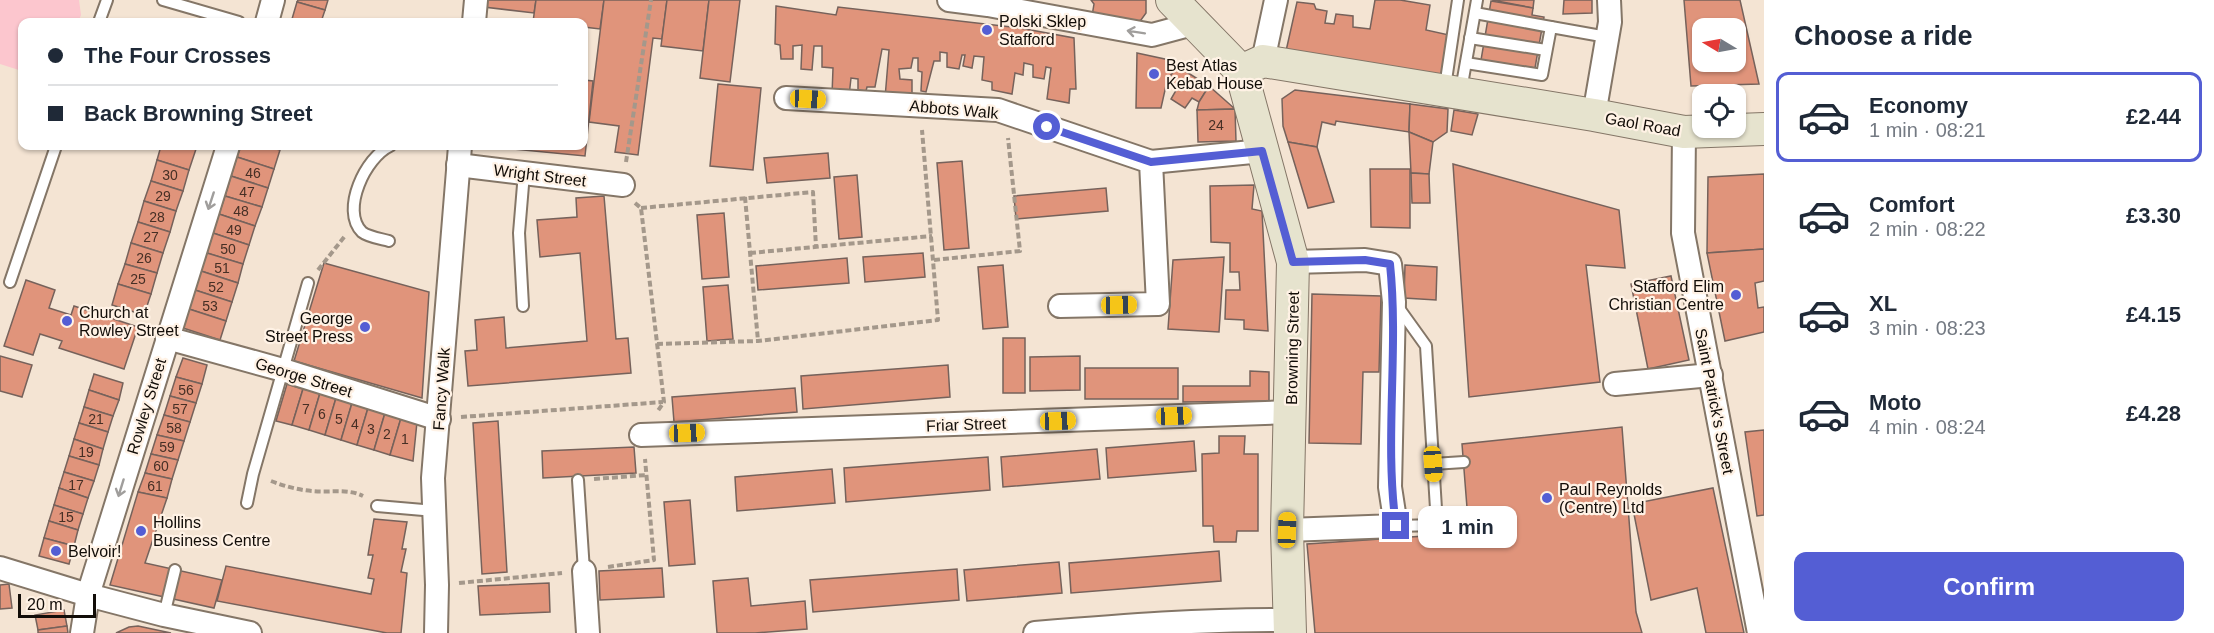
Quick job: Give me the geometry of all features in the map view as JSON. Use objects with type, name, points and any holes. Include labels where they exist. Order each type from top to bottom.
[{"type":"main road","points":[[1172,0],[1193,24],[1252,66]]},
{"type":"main road","name":"Gaol Road","points":[[1252,66],[1452,91],[1684,132],[1764,129]]},
{"type":"main road","name":"Browning Street","points":[[1252,66],[1262,151],[1293,262],[1287,530],[1290,626]]},
{"type":"street","points":[[268,18],[273,0]]},
{"type":"street","points":[[474,18],[476,0]]},
{"type":"street","points":[[949,0],[988,4],[1152,35],[1193,24]]},
{"type":"street","points":[[1252,66],[1276,0]]},
{"type":"street","points":[[1594,115],[1610,22],[1608,0]]},
{"type":"street","name":"Abbots Walk","points":[[786,98],[998,110],[1151,162],[1262,151]]},
{"type":"street","name":"Saint Patrick's Street","points":[[1684,132],[1683,232],[1759,633]]},
{"type":"street","name":"Rowley Street","points":[[82,633],[88,595],[227,150]]},
{"type":"street","name":"Wright Street","points":[[459,155],[525,173],[623,185]]},
{"type":"street","name":"Fancy Walk","points":[[436,633],[437,585],[433,478],[440,419],[459,155]]},
{"type":"street","points":[[1060,306],[1158,304],[1151,162]]},
{"type":"street","points":[[1287,530],[1396,526],[1390,487],[1394,302],[1390,264],[1365,260],[1293,262]]},
{"type":"street","name":"George Street","points":[[167,338],[283,370],[440,419]]},
{"type":"street","points":[[1615,384],[1711,375]]},
{"type":"street","name":"Friar Street","points":[[641,435],[1291,412]]},
{"type":"street","points":[[0,568],[164,615],[250,633]]},
{"type":"street","points":[[584,571],[588,633]]},
{"type":"street","points":[[1035,633],[1290,626]]},
{"type":"lane","points":[[100,18],[107,0]]},
{"type":"lane","points":[[163,0],[225,18]]},
{"type":"lane","points":[[1452,91],[1458,0]]},
{"type":"lane","points":[[1452,91],[1466,63],[1477,0]]},
{"type":"lane","points":[[1475,13],[1607,37]]},
{"type":"lane","points":[[1466,63],[1542,75],[1551,27]]},
{"type":"lane","points":[[1470,38],[1546,50]]},
{"type":"lane","points":[[10,282],[55,150]]},
{"type":"lane","points":[[381,150],[369,162],[354,201],[356,221],[363,232],[389,242]]},
{"type":"lane","points":[[523,306],[519,233],[525,173]]},
{"type":"lane","points":[[247,502],[308,283]]},
{"type":"lane","points":[[1394,302],[1426,346],[1437,525],[1396,526]]},
{"type":"lane","points":[[1433,464],[1464,462]]},
{"type":"lane","points":[[578,480],[584,571]]},
{"type":"lane","points":[[377,506],[435,511]]},
{"type":"lane","points":[[164,615],[175,570]]},
{"type":"path","points":[[437,585],[584,571],[654,560],[641,435],[664,402],[641,208],[625,194],[623,185],[651,0]]},
{"type":"path","points":[[657,344],[758,340],[938,320],[920,105]]},
{"type":"path","points":[[934,260],[1020,251],[1005,112]]},
{"type":"path","points":[[641,208],[813,192],[816,248]]},
{"type":"path","points":[[745,197],[758,340]]},
{"type":"path","points":[[308,283],[356,221]]},
{"type":"path","points":[[750,253],[932,236]]},
{"type":"path","points":[[440,419],[664,402]]},
{"type":"path","points":[[253,474],[284,486],[312,491],[354,492],[377,506]]},
{"type":"path","points":[[578,480],[647,476]]},
{"type":"shaded area","points":[[0,0],[79,0],[80,18],[18,18],[18,70],[0,64]]},
{"type":"building","points":[[298,0],[328,0],[325,10],[297,2]]},
{"type":"building","points":[[485,0],[536,0],[534,13],[484,7]]},
{"type":"building","points":[[536,0],[604,0],[600,29],[588,28],[588,18],[534,18]]},
{"type":"building","points":[[604,0],[667,0],[662,39],[653,38],[638,155],[615,152],[619,126],[589,122]]},
{"type":"building","points":[[667,0],[709,0],[703,51],[661,46]]},
{"type":"building","points":[[709,0],[740,0],[730,82],[700,78]]},
{"type":"building","points":[[1091,0],[1146,0],[1146,13],[1141,20],[1135,23],[1092,16],[1094,4]]},
{"type":"building","points":[[1375,0],[1400,0],[1430,5],[1426,30],[1449,35],[1441,75],[1286,51],[1297,2],[1314,4],[1316,9],[1327,11],[1325,23],[1334,24],[1336,14],[1353,16],[1353,27],[1370,29]]},
{"type":"building","points":[[1492,0],[1534,0],[1533,8]]},
{"type":"building","points":[[1564,0],[1592,0],[1592,13],[1563,14]]},
{"type":"building","points":[[1684,0],[1740,0],[1744,18],[1692,18],[1692,72],[1746,72],[1746,27],[1759,84],[1692,84],[1692,86]]},
{"type":"building","points":[[1491,1],[1533,8],[1532,15],[1544,17],[1535,68],[1481,60]]},
{"type":"building","points":[[297,2],[325,10],[322,18],[292,18]]},
{"type":"building","points":[[776,6],[836,15],[838,7],[1020,28],[1074,38],[1076,89],[1070,89],[1069,103],[1047,99],[1051,68],[1046,67],[1044,79],[1033,77],[1033,65],[1024,63],[1023,75],[1015,73],[1012,94],[992,90],[992,82],[982,80],[984,57],[974,56],[972,68],[963,66],[965,55],[962,55],[959,69],[947,67],[947,53],[940,52],[940,61],[934,61],[926,92],[921,91],[922,72],[918,71],[918,58],[913,58],[911,68],[899,69],[900,79],[912,80],[912,101],[885,98],[889,50],[882,49],[875,87],[867,87],[866,91],[858,90],[858,79],[851,78],[849,96],[832,95],[833,68],[822,67],[822,46],[814,46],[812,70],[801,69],[802,45],[793,46],[793,59],[781,59],[780,45],[775,44]]},
{"type":"building","name":"Best Atlas Kebab House","points":[[1137,53],[1174,61],[1177,66],[1167,81],[1161,108],[1136,108]]},
{"type":"building","points":[[1177,66],[1209,86],[1199,102],[1192,98],[1185,108],[1171,99],[1178,87],[1167,81]]},
{"type":"building","points":[[588,80],[593,81],[588,128]]},
{"type":"building","points":[[718,84],[761,88],[753,170],[710,166]]},
{"type":"building","points":[[1209,86],[1235,109],[1197,110]]},
{"type":"building","points":[[1295,90],[1410,104],[1409,132],[1336,121],[1335,125],[1322,122],[1317,147],[1288,142],[1283,126],[1282,99]]},
{"type":"building","points":[[1410,104],[1448,109],[1447,132],[1433,142],[1409,132]]},
{"type":"building","points":[[1235,109],[1236,141],[1198,142],[1197,110]]},
{"type":"building","points":[[1454,110],[1478,114],[1472,135],[1451,131]]},
{"type":"building","points":[[1409,132],[1433,142],[1429,174],[1411,173]]},
{"type":"building","points":[[1288,142],[1317,147],[1334,202],[1308,208]]},
{"type":"building","points":[[160,150],[196,150],[189,170],[157,160]]},
{"type":"building","points":[[240,150],[280,150],[274,169],[237,157]]},
{"type":"building","points":[[524,150],[586,150],[585,156]]},
{"type":"building","points":[[828,153],[830,178],[767,183],[764,158]]},
{"type":"building","points":[[237,157],[274,169],[268,188],[231,176]]},
{"type":"building","points":[[157,160],[189,170],[183,191],[151,181]]},
{"type":"building","points":[[962,161],[969,248],[944,250],[937,163]]},
{"type":"building","points":[[1453,164],[1619,210],[1625,268],[1586,265],[1600,382],[1469,397]]},
{"type":"building","points":[[1370,169],[1410,169],[1410,228],[1371,227]]},
{"type":"building","points":[[1411,173],[1429,174],[1430,203],[1412,203]]},
{"type":"building","points":[[1764,174],[1764,249],[1707,253],[1708,177]]},
{"type":"building","points":[[857,175],[862,237],[839,239],[834,177]]},
{"type":"building","points":[[231,176],[268,188],[262,207],[225,196]]},
{"type":"building","points":[[151,181],[183,191],[176,211],[144,201]]},
{"type":"building","points":[[1254,185],[1252,209],[1262,211],[1268,331],[1244,329],[1244,320],[1225,319],[1226,290],[1240,290],[1239,272],[1230,272],[1230,243],[1211,242],[1210,186]]},
{"type":"building","points":[[1106,188],[1108,211],[1016,219],[1014,196]]},
{"type":"building","points":[[225,196],[262,207],[255,226],[219,214]]},
{"type":"building","points":[[604,196],[616,339],[628,338],[631,373],[468,386],[465,351],[477,350],[475,320],[504,317],[506,348],[587,341],[580,253],[540,257],[537,220],[577,217],[576,198]]},
{"type":"building","points":[[144,201],[176,211],[170,232],[138,222]]},
{"type":"building","points":[[724,213],[729,277],[702,279],[697,215]]},
{"type":"building","points":[[219,214],[255,226],[249,245],[213,233]]},
{"type":"building","points":[[138,222],[170,232],[163,253],[131,243]]},
{"type":"building","points":[[213,233],[249,245],[243,264],[207,253]]},
{"type":"building","points":[[131,243],[163,253],[157,273],[125,264]]},
{"type":"building","name":"Stafford Elim Christian Centre","points":[[1764,249],[1764,281],[1755,283],[1758,308],[1764,307],[1764,332],[1725,341],[1707,253]]},
{"type":"building","points":[[207,253],[243,264],[238,283],[201,271]]},
{"type":"building","points":[[923,253],[925,277],[865,282],[863,257]]},
{"type":"building","points":[[1224,257],[1219,332],[1168,329],[1173,260]]},
{"type":"building","points":[[847,258],[849,283],[758,290],[756,266]]},
{"type":"building","name":"George Street Press","points":[[324,263],[429,292],[422,398],[294,361]]},
{"type":"building","points":[[125,264],[157,273],[151,294],[118,284]]},
{"type":"building","points":[[1003,265],[1008,327],[983,329],[978,267]]},
{"type":"building","points":[[1405,265],[1437,267],[1436,300],[1404,298]]},
{"type":"building","points":[[201,271],[238,283],[232,302],[195,290]]},
{"type":"building","points":[[1671,276],[1689,360],[1648,369],[1631,284]]},
{"type":"building","name":"Church at Rowley Street","points":[[26,280],[55,290],[49,308],[71,315],[74,306],[138,327],[124,369],[59,348],[62,341],[40,334],[33,355],[4,346]]},
{"type":"building","points":[[118,284],[151,294],[144,315],[112,305]]},
{"type":"building","points":[[728,285],[733,339],[707,341],[703,287]]},
{"type":"building","points":[[195,290],[232,302],[226,321],[189,309]]},
{"type":"building","points":[[1312,294],[1381,296],[1379,372],[1363,372],[1361,444],[1309,443]]},
{"type":"building","points":[[189,309],[226,321],[220,340],[183,328]]},
{"type":"building","points":[[1003,338],[1025,338],[1025,393],[1003,393]]},
{"type":"building","points":[[0,356],[32,365],[22,397],[0,391]]},
{"type":"building","points":[[1080,356],[1080,390],[1030,391],[1030,357]]},
{"type":"building","points":[[183,358],[207,365],[202,384],[176,377]]},
{"type":"building","points":[[948,365],[950,397],[803,409],[801,376]]},
{"type":"building","points":[[1085,368],[1178,368],[1178,399],[1085,399]]},
{"type":"building","points":[[1250,371],[1269,372],[1269,401],[1183,402],[1183,386],[1250,386]]},
{"type":"building","points":[[94,374],[123,383],[119,400],[89,390]]},
{"type":"building","points":[[176,377],[202,384],[196,403],[170,396]]},
{"type":"building","points":[[287,384],[303,389],[292,425],[276,421]]},
{"type":"building","points":[[795,388],[797,412],[674,422],[672,397]]},
{"type":"building","points":[[303,389],[320,393],[309,430],[292,425]]},
{"type":"building","points":[[89,390],[119,400],[113,416],[84,407]]},
{"type":"building","points":[[320,393],[336,398],[325,435],[309,430]]},
{"type":"building","points":[[170,396],[196,403],[190,422],[164,415]]},
{"type":"building","points":[[336,398],[352,403],[341,440],[325,435]]},
{"type":"building","points":[[352,403],[368,408],[357,445],[341,440]]},
{"type":"building","points":[[84,407],[113,416],[108,432],[79,423]]},
{"type":"building","points":[[368,408],[385,413],[374,450],[357,445]]},
{"type":"building","points":[[385,413],[401,418],[390,455],[374,450]]},
{"type":"building","points":[[164,415],[190,422],[184,441],[157,435]]},
{"type":"building","points":[[401,418],[417,422],[413,461],[390,455]]},
{"type":"building","points":[[498,421],[507,572],[482,574],[473,423]]},
{"type":"building","points":[[79,423],[108,432],[103,449],[74,439]]},
{"type":"building","name":"Paul Reynolds (Centre) Ltd","points":[[1622,427],[1636,612],[1642,633],[1315,633],[1307,544],[1469,533],[1462,444]]},
{"type":"building","points":[[1764,430],[1764,515],[1757,516],[1745,432]]},
{"type":"building","points":[[157,435],[184,441],[178,460],[151,454]]},
{"type":"building","points":[[1219,436],[1245,436],[1244,454],[1258,454],[1258,531],[1237,531],[1236,542],[1214,542],[1213,526],[1203,526],[1202,454],[1219,453]]},
{"type":"building","points":[[74,439],[103,449],[99,465],[69,456]]},
{"type":"building","points":[[1194,441],[1196,471],[1108,478],[1106,448]]},
{"type":"building","points":[[634,447],[636,473],[543,478],[542,451]]},
{"type":"building","points":[[1097,449],[1100,479],[1003,487],[1001,457]]},
{"type":"building","points":[[151,454],[178,460],[172,479],[145,473]]},
{"type":"building","points":[[69,456],[99,465],[94,481],[64,472]]},
{"type":"building","points":[[988,457],[990,490],[846,502],[844,468]]},
{"type":"building","points":[[832,469],[835,503],[737,511],[735,477]]},
{"type":"building","points":[[64,472],[94,481],[88,498],[59,488]]},
{"type":"building","points":[[145,473],[172,479],[167,498],[138,492]]},
{"type":"building","points":[[59,488],[88,498],[83,514],[54,505]]},
{"type":"building","points":[[1713,488],[1744,633],[1706,633],[1697,588],[1651,600],[1632,504]]},
{"type":"building","name":"Hollins Business Centre","points":[[138,492],[167,498],[145,563],[222,580],[214,608],[110,585]]},
{"type":"building","points":[[690,500],[695,564],[669,566],[664,502]]},
{"type":"building","points":[[54,505],[83,514],[78,530],[49,521]]},
{"type":"building","points":[[374,519],[407,522],[402,549],[406,549],[401,572],[407,573],[401,633],[387,633],[217,601],[226,566],[371,594],[374,579],[368,578],[373,555],[368,555]]},
{"type":"building","points":[[49,521],[78,530],[74,546],[44,538]]},
{"type":"building","name":"Belvoir!","points":[[44,538],[74,546],[69,564],[39,556]]},
{"type":"building","points":[[1219,551],[1221,581],[1071,593],[1069,563]]},
{"type":"building","points":[[1059,562],[1062,593],[967,601],[964,570]]},
{"type":"building","points":[[662,568],[664,597],[600,600],[599,571]]},
{"type":"building","points":[[957,569],[959,600],[813,612],[810,580]]},
{"type":"building","points":[[748,578],[751,606],[805,601],[807,629],[717,633],[713,581]]},
{"type":"building","points":[[549,583],[550,612],[480,615],[478,586]]},
{"type":"building","points":[[9,584],[12,608],[0,609],[0,585]]},
{"type":"building","points":[[64,610],[67,626],[38,630],[35,615]]},
{"type":"building","points":[[67,626],[68,633],[38,633],[38,630]]},
{"type":"building","points":[[138,626],[171,633],[116,633]]},
{"type":"place","name":"Polski Sklep Stafford","points":[[987,30]]},
{"type":"place","name":"Best Atlas Kebab House","points":[[1154,74]]},
{"type":"place","name":"Stafford Elim Christian Centre","points":[[1736,295]]},
{"type":"place","name":"Church at Rowley Street","points":[[67,321]]},
{"type":"place","name":"George Street Press","points":[[365,327]]},
{"type":"place","name":"Paul Reynolds (Centre) Ltd","points":[[1547,498]]},
{"type":"place","name":"Hollins Business Centre","points":[[141,531]]},
{"type":"place","name":"Belvoir!","points":[[56,551]]},
{"type":"route","points":[[1047,127],[1151,162],[1262,151],[1293,262],[1365,260],[1390,264],[1394,302],[1390,487],[1396,526]]}]
